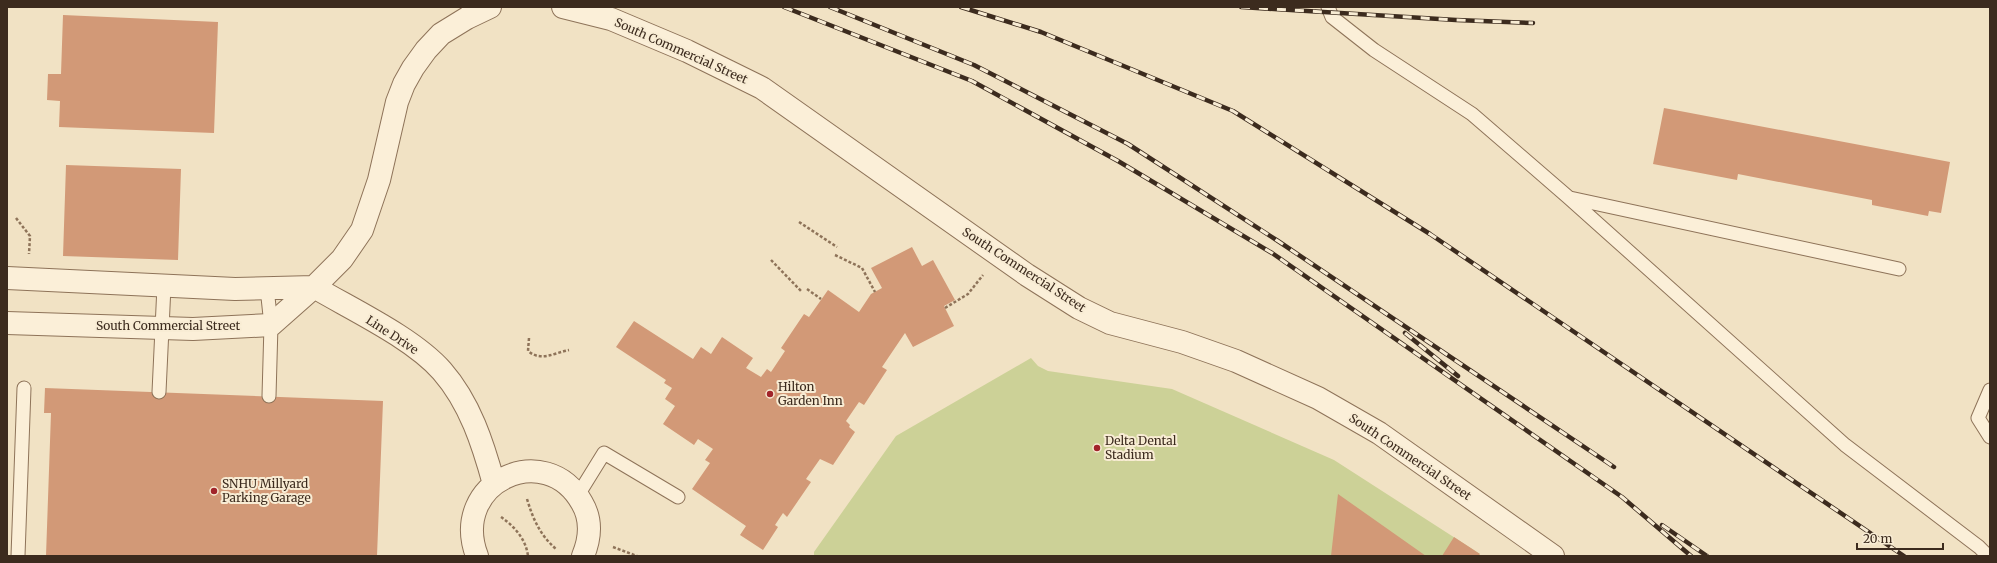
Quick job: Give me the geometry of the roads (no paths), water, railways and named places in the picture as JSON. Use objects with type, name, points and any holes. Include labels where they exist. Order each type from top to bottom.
[{"type":"street","points":[[271,325],[314,287],[342,259],[362,230],[379,180],[397,102],[404,84],[413,68],[426,50],[441,34],[467,18],[490,7]]},
{"type":"street","name":"South Commercial Street","points":[[564,7],[611,19],[688,51],[762,88],[1027,275],[1079,308],[1110,323],[1182,342],[1236,361],[1318,398],[1379,433],[1553,556]]},
{"type":"street","points":[[7,278],[164,286],[267,288],[314,287]]},
{"type":"street","name":"Line Drive","points":[[314,287],[410,343],[442,371],[464,402],[483,443],[494,484]]},
{"type":"street","name":"South Commercial Street","points":[[7,323],[193,329],[271,325]]},
{"type":"street","points":[[477,556],[473,545],[471,528],[474,511],[482,496],[494,484],[510,475],[529,471],[547,474],[564,482],[578,495],[586,510],[590,528],[588,545],[583,556]]},
{"type":"lane","points":[[1328,7],[1332,17],[1352,34],[1472,114],[1845,445],[1979,547],[1988,556]]},
{"type":"lane","points":[[1568,198],[1899,269]]},
{"type":"lane","points":[[159,392],[164,286]]},
{"type":"lane","points":[[267,288],[271,325],[269,396]]},
{"type":"lane","points":[[18,556],[24,388]]},
{"type":"lane","points":[[1990,390],[1978,418],[1990,437]]},
{"type":"lane","points":[[578,495],[604,453],[678,497]]},
{"type":"railway","points":[[784,7],[972,81],[1118,161],[1272,253],[1622,497],[1691,556]]},
{"type":"railway","points":[[830,7],[974,65],[1128,144],[1278,241],[1614,467]]},
{"type":"railway","points":[[961,7],[1041,32],[1233,111],[1430,234],[1904,556]]},
{"type":"railway","points":[[1241,7],[1456,20],[1533,23]]},
{"type":"railway","points":[[1405,333],[1458,376]]},
{"type":"railway","points":[[1662,525],[1707,556]]},
{"type":"place","name":"Hilton Garden Inn","points":[[770,394]]},
{"type":"place","name":"Delta Dental Stadium","points":[[1097,448]]},
{"type":"place","name":"SNHU Millyard Parking Garage","points":[[214,491]]}]
